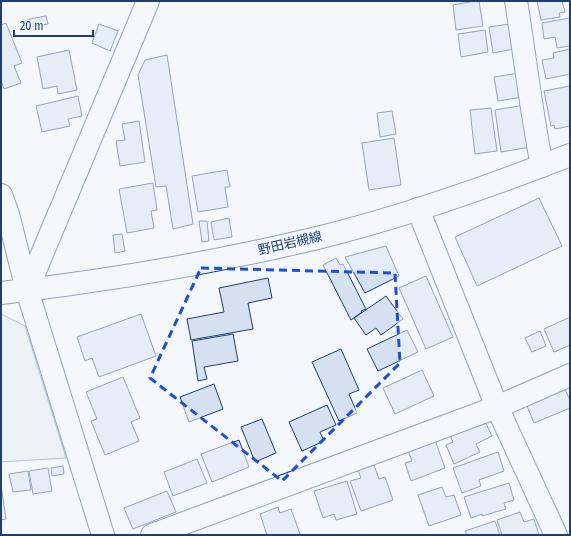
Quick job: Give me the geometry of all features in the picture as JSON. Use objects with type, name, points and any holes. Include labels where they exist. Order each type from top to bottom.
[{"type":"street","points":[[27,290],[148,1]]},
{"type":"street","points":[[516,1],[533,120],[542,166]]},
{"type":"street","name":"野田岩槻線","points":[[1,293],[198,264],[318,238],[418,209],[570,155]]},
{"type":"street","points":[[1,195],[8,214],[57,407],[103,535]]},
{"type":"street","points":[[418,209],[497,407],[556,535]]},
{"type":"street","points":[[152,535],[497,407],[570,375]]},
{"type":"highlighted area","points":[[201,268],[395,273],[400,363],[282,481],[150,378]]},
{"type":"shaded area","points":[[1,314],[25,326],[66,458],[1,462]]},
{"type":"building","points":[[479,1],[483,26],[456,30],[453,5]]},
{"type":"building","points":[[537,1],[562,1],[565,12],[559,13],[560,17],[541,20]]},
{"type":"building","points":[[46,16],[48,24],[31,27],[29,19]]},
{"type":"building","points":[[570,18],[570,46],[557,48],[555,37],[544,39],[542,23]]},
{"type":"building","points":[[6,23],[22,63],[14,66],[21,83],[4,89],[2,83],[1,84],[1,25]]},
{"type":"building","points":[[99,24],[118,31],[110,51],[92,43]]},
{"type":"building","points":[[510,24],[514,49],[493,53],[489,27]]},
{"type":"building","points":[[485,30],[488,52],[461,57],[458,34]]},
{"type":"building","points":[[570,49],[570,74],[546,79],[542,60],[554,58],[553,53]]},
{"type":"building","points":[[69,50],[77,90],[58,94],[57,86],[43,89],[37,57]]},
{"type":"building","points":[[167,55],[193,224],[173,229],[166,186],[156,187],[138,75],[145,60]]},
{"type":"building","points":[[519,73],[522,97],[498,101],[494,77]]},
{"type":"building","points":[[570,86],[570,126],[555,129],[554,125],[551,126],[544,91]]},
{"type":"building","points":[[78,96],[82,116],[68,119],[70,126],[42,132],[36,106]]},
{"type":"building","points":[[525,105],[531,147],[501,152],[495,110]]},
{"type":"building","points":[[491,108],[497,151],[475,154],[470,110]]},
{"type":"building","points":[[392,111],[396,134],[380,137],[377,113]]},
{"type":"building","points":[[139,121],[145,162],[120,166],[116,141],[125,140],[122,124]]},
{"type":"building","points":[[394,138],[401,185],[369,190],[362,143]]},
{"type":"building","points":[[227,170],[230,187],[225,187],[228,207],[198,212],[192,176]]},
{"type":"building","points":[[153,183],[157,210],[151,211],[154,228],[127,233],[119,189]]},
{"type":"building","points":[[539,198],[562,246],[477,286],[455,237]]},
{"type":"building","points":[[229,218],[232,237],[214,240],[211,222]]},
{"type":"building","points":[[199,221],[207,221],[209,241],[202,242]]},
{"type":"building","points":[[122,234],[125,251],[115,253],[113,235]]},
{"type":"building","points":[[386,246],[399,276],[365,293],[345,257]]},
{"type":"building","points":[[336,258],[340,265],[343,264],[366,309],[361,311],[362,312],[351,320],[323,265]]},
{"type":"building","points":[[426,276],[453,337],[426,349],[399,288]]},
{"type":"building","points":[[268,278],[272,298],[248,303],[253,329],[191,340],[187,319],[224,312],[219,288]]},
{"type":"building","points":[[386,296],[403,319],[381,335],[376,328],[366,335],[354,318]]},
{"type":"building","points":[[141,314],[156,356],[99,377],[92,358],[85,361],[77,337]]},
{"type":"building","points":[[570,317],[570,345],[554,352],[544,329]]},
{"type":"building","points":[[407,330],[418,352],[378,371],[367,349]]},
{"type":"building","points":[[540,331],[546,346],[532,352],[525,338]]},
{"type":"building","points":[[233,334],[238,361],[204,367],[207,379],[198,381],[192,341]]},
{"type":"building","points":[[341,349],[359,390],[349,394],[357,413],[339,421],[312,362]]},
{"type":"building","points":[[422,370],[434,396],[395,414],[383,388]]},
{"type":"building","points":[[123,377],[140,418],[131,422],[139,441],[105,455],[91,421],[97,419],[86,392]]},
{"type":"building","points":[[214,384],[223,409],[189,422],[180,397]]},
{"type":"building","points":[[563,385],[570,400],[570,408],[534,423],[525,401]]},
{"type":"building","points":[[327,405],[336,425],[320,432],[324,441],[302,451],[289,422]]},
{"type":"building","points":[[262,419],[276,453],[255,462],[241,427]]},
{"type":"building","points":[[484,419],[492,436],[476,444],[480,452],[454,464],[446,445],[453,442],[450,435]]},
{"type":"building","points":[[239,440],[249,467],[212,482],[201,454]]},
{"type":"building","points":[[435,440],[445,468],[411,481],[405,463],[412,461],[408,450]]},
{"type":"building","points":[[498,452],[504,471],[479,480],[481,486],[462,493],[453,468]]},
{"type":"building","points":[[197,459],[207,483],[173,496],[164,472]]},
{"type":"building","points":[[374,465],[379,479],[385,477],[393,500],[361,511],[350,481],[361,478],[358,470]]},
{"type":"building","points":[[63,466],[64,474],[52,476],[51,468]]},
{"type":"building","points":[[48,468],[52,491],[33,494],[29,471]]},
{"type":"building","points":[[28,471],[31,490],[13,492],[9,474]]},
{"type":"building","points":[[347,481],[357,514],[336,520],[334,514],[323,518],[314,491]]},
{"type":"building","points":[[509,483],[514,500],[504,503],[506,509],[471,518],[464,497]]},
{"type":"building","points":[[1,485],[6,519],[1,520]]},
{"type":"building","points":[[442,487],[446,497],[454,495],[461,515],[429,526],[418,495]]},
{"type":"building","points":[[167,491],[176,512],[133,529],[124,508]]},
{"type":"building","points":[[278,507],[280,513],[291,509],[300,534],[267,535],[260,514]]},
{"type":"building","points":[[520,512],[524,522],[534,519],[539,535],[502,535],[497,520]]},
{"type":"building","points":[[495,521],[500,535],[467,535],[465,531]]}]
